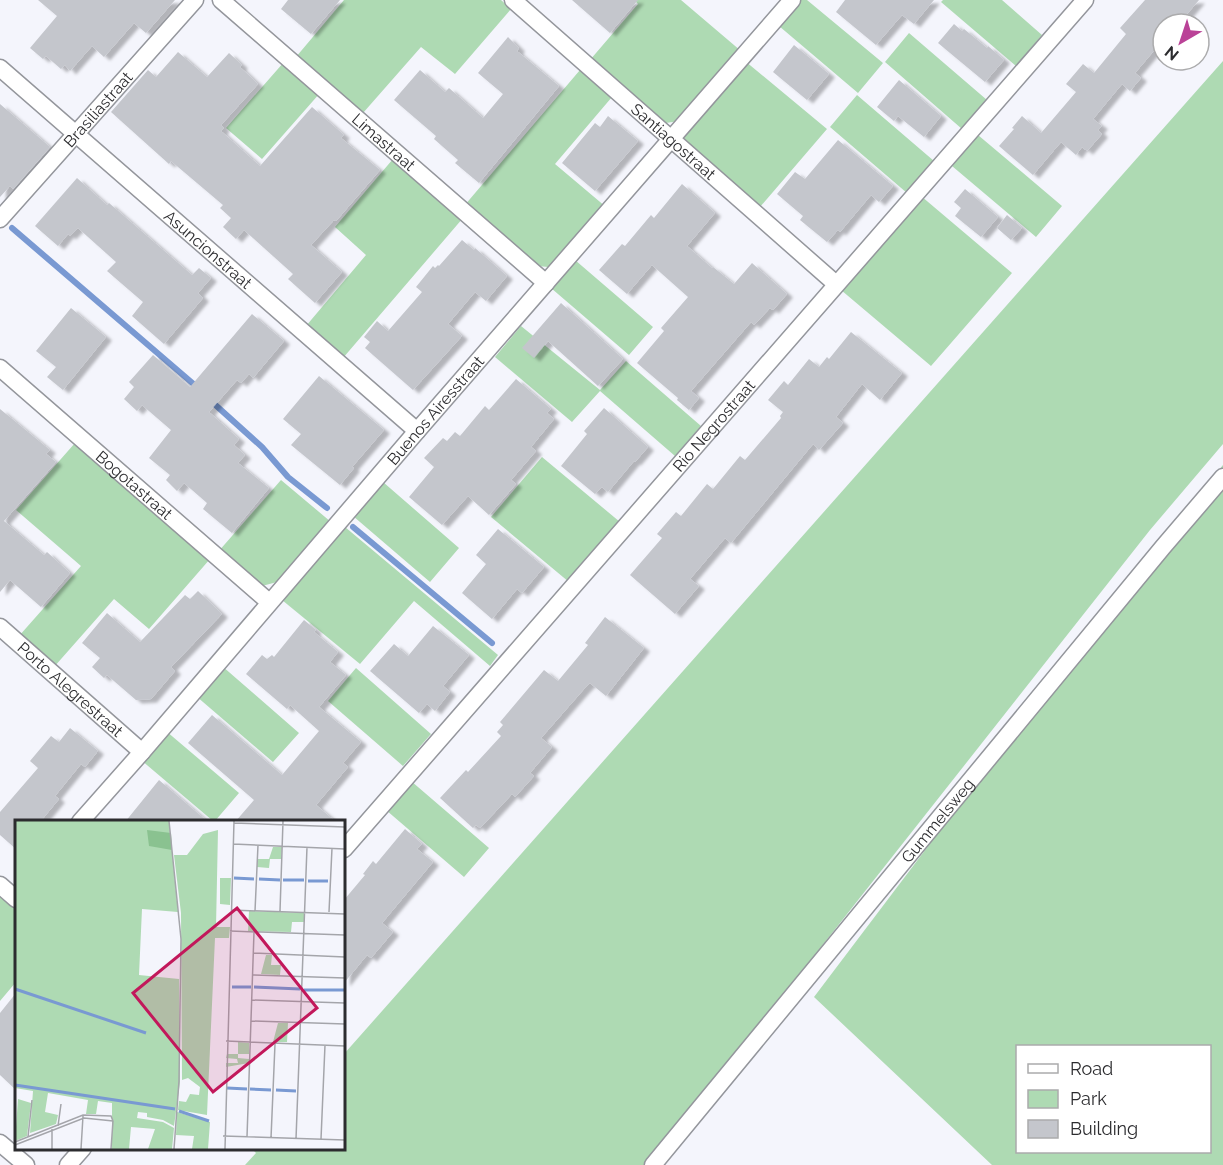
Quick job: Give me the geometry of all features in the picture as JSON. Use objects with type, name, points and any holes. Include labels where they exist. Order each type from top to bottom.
[{"type":"street","name":"Brasiliastraat","points":[[0,219],[195,0]]},
{"type":"street","name":"Limastraat","points":[[221,0],[546,283]]},
{"type":"street","name":"Santiagostraat","points":[[513,0],[836,284]]},
{"type":"street","name":"Buenos Airesstraat","points":[[82,820],[792,0]]},
{"type":"street","name":"Rio Negrostraat","points":[[345,848],[1085,0]]},
{"type":"street","name":"Asuncionstraat","points":[[0,68],[417,431]]},
{"type":"street","name":"Bogotastraat","points":[[0,368],[269,602]]},
{"type":"street","name":"Gummelsweg","points":[[653,1165],[1155,556],[1223,477]]},
{"type":"street","name":"Porto Alegrestraat","points":[[0,627],[142,752]]},
{"type":"street","points":[[0,885],[15,896]]},
{"type":"street","points":[[0,1143],[26,1165]]},
{"type":"street","points":[[68,1165],[82,1150]]},
{"type":"green space","points":[[344,0],[501,0],[511,9],[455,74],[421,47],[363,113],[296,57]]},
{"type":"green space","points":[[634,0],[681,0],[741,51],[679,121],[666,123],[659,119],[590,60],[638,4]]},
{"type":"green space","points":[[801,0],[807,0],[883,63],[858,93],[779,26]]},
{"type":"green space","points":[[943,0],[1002,0],[1042,35],[1016,66],[941,2]]},
{"type":"green space","points":[[909,33],[987,100],[962,129],[885,62]]},
{"type":"green space","points":[[745,61],[827,129],[760,207],[684,142],[685,131]]},
{"type":"green space","points":[[1223,61],[1223,444],[1150,530],[795,980],[645,1165],[245,1165],[256,1153],[253,1150],[345,1150],[345,1053]]},
{"type":"green space","points":[[284,62],[320,93],[262,159],[226,128]]},
{"type":"green space","points":[[580,70],[612,97],[555,164],[606,207],[557,264],[548,267],[538,266],[464,206]]},
{"type":"green space","points":[[857,95],[934,161],[907,193],[830,127]]},
{"type":"green space","points":[[978,135],[1062,206],[1036,237],[952,166]]},
{"type":"green space","points":[[393,159],[463,218],[343,358],[306,326],[366,255],[335,227]]},
{"type":"green space","points":[[921,196],[1012,273],[931,366],[841,290]]},
{"type":"green space","points":[[575,260],[653,327],[629,355],[551,288]]},
{"type":"green space","points":[[521,326],[600,390],[626,361],[701,426],[675,456],[600,391],[572,422],[495,357]]},
{"type":"green space","points":[[75,443],[210,559],[149,629],[114,599],[54,667],[19,636],[81,566],[16,510]]},
{"type":"green space","points":[[542,457],[620,522],[569,582],[491,517]]},
{"type":"green space","points":[[1223,465],[1223,1165],[992,1165],[814,997],[1162,537]]},
{"type":"green space","points":[[281,480],[331,522],[277,582],[262,586],[218,552]]},
{"type":"green space","points":[[383,482],[459,548],[430,582],[353,516]]},
{"type":"green space","points":[[345,527],[498,655],[490,666],[414,601],[360,664],[282,600]]},
{"type":"green space","points":[[222,666],[299,733],[273,762],[196,696]]},
{"type":"green space","points":[[356,668],[431,734],[403,766],[328,701]]},
{"type":"green space","points":[[166,731],[239,793],[216,820],[212,820],[141,760]]},
{"type":"green space","points":[[411,781],[489,848],[464,877],[386,810]]},
{"type":"green space","points":[[0,895],[15,908],[15,983],[0,1001]]},
{"type":"building","points":[[38,0],[175,0],[146,33],[134,23],[104,57],[92,46],[70,71],[65,65],[61,69],[46,56],[43,59],[30,48],[57,16]]},
{"type":"building","points":[[288,0],[340,0],[311,34],[281,9]]},
{"type":"building","points":[[572,0],[638,0],[610,33]]},
{"type":"building","points":[[845,0],[934,0],[914,24],[902,15],[876,45],[836,12]]},
{"type":"building","points":[[1145,0],[1199,0],[1189,12],[1151,12],[1151,54],[1135,73],[1141,78],[1130,91],[1122,84],[1093,119],[1102,126],[1098,130],[1102,134],[1087,151],[1082,147],[1076,155],[1061,142],[1033,175],[999,146],[1022,116],[1041,133],[1076,92],[1066,84],[1083,64],[1094,73],[1126,34],[1120,28]]},
{"type":"building","points":[[954,24],[962,31],[964,29],[987,48],[988,46],[1004,60],[985,82],[938,43]]},
{"type":"building","points":[[508,37],[519,48],[517,51],[559,86],[479,183],[455,163],[458,160],[434,139],[436,136],[394,100],[420,70],[445,92],[449,88],[483,118],[503,94],[478,73]]},
{"type":"building","points":[[794,45],[829,74],[807,100],[773,72]]},
{"type":"building","points":[[178,52],[207,77],[229,53],[258,84],[221,125],[224,128],[221,131],[260,166],[312,107],[344,135],[341,138],[380,170],[336,221],[334,220],[311,245],[342,272],[315,303],[288,279],[293,274],[244,230],[236,239],[223,227],[231,218],[220,208],[223,205],[171,161],[169,164],[111,112],[148,70],[156,77]]},
{"type":"building","points":[[899,80],[941,116],[924,137],[898,116],[894,121],[877,107]]},
{"type":"building","points":[[0,104],[50,147],[13,189],[10,186],[0,197]]},
{"type":"building","points":[[608,116],[638,141],[595,191],[562,163],[595,123],[600,127]]},
{"type":"building","points":[[838,140],[893,186],[879,202],[871,195],[840,232],[838,230],[827,242],[800,220],[803,216],[777,194],[795,172],[805,179]]},
{"type":"building","points":[[77,178],[192,275],[199,268],[211,278],[198,293],[203,298],[164,344],[132,316],[143,302],[107,271],[116,262],[78,228],[70,236],[68,234],[58,246],[35,226]]},
{"type":"building","points":[[682,184],[715,213],[687,246],[734,284],[752,263],[787,294],[773,310],[770,308],[754,325],[751,322],[691,391],[699,398],[689,410],[637,363],[664,331],[661,328],[688,297],[652,265],[627,294],[599,270],[622,244],[625,246],[651,215],[654,218]]},
{"type":"building","points":[[965,189],[998,217],[981,237],[955,216],[961,208],[954,202]]},
{"type":"building","points":[[1007,215],[1022,228],[1011,240],[997,228]]},
{"type":"building","points":[[462,240],[474,250],[475,248],[507,276],[486,301],[475,292],[448,324],[462,336],[413,390],[365,348],[370,342],[364,337],[377,321],[388,331],[422,292],[416,287],[433,266],[435,268],[439,266]]},
{"type":"building","points":[[561,303],[623,359],[598,386],[548,341],[534,358],[522,348]]},
{"type":"building","points":[[71,308],[106,337],[63,390],[47,377],[56,367],[36,351]]},
{"type":"building","points":[[252,314],[284,341],[253,378],[249,374],[241,383],[237,380],[209,412],[239,439],[234,445],[245,455],[238,463],[269,488],[232,533],[203,509],[207,503],[184,483],[177,491],[166,480],[170,475],[149,458],[171,430],[142,405],[137,411],[124,399],[134,387],[129,382],[153,355],[190,387]]},
{"type":"building","points":[[851,332],[902,373],[880,400],[862,384],[836,417],[843,423],[819,450],[813,444],[731,543],[725,538],[690,579],[699,586],[675,614],[630,575],[662,538],[657,534],[676,512],[681,516],[707,484],[713,489],[740,456],[745,460],[781,418],[783,412],[768,400],[784,381],[788,385],[809,359],[819,367],[827,357],[829,359]]},
{"type":"building","points":[[319,376],[384,430],[352,467],[354,468],[340,485],[291,445],[301,434],[283,419]]},
{"type":"building","points":[[516,379],[551,409],[547,413],[554,419],[531,447],[536,451],[511,480],[516,484],[489,515],[468,496],[442,525],[409,497],[434,467],[424,458],[443,438],[447,441],[455,432],[460,436],[485,406],[489,410]]},
{"type":"building","points":[[604,408],[648,447],[608,492],[602,487],[595,494],[561,466],[587,434],[584,431]]},
{"type":"building","points":[[0,409],[50,450],[46,454],[56,462],[4,521],[44,555],[47,552],[70,573],[41,607],[10,580],[0,592]]},
{"type":"building","points":[[498,529],[544,567],[522,593],[517,589],[492,619],[462,593],[486,564],[476,555]]},
{"type":"building","points":[[198,591],[222,614],[171,667],[175,671],[151,699],[136,700],[107,675],[104,678],[92,667],[100,658],[82,643],[107,613],[140,642],[185,595],[190,599]]},
{"type":"building","points":[[605,617],[644,648],[606,696],[590,683],[584,689],[541,738],[552,747],[530,773],[534,776],[515,797],[512,794],[480,828],[476,825],[473,828],[440,798],[501,736],[497,732],[503,725],[500,722],[544,670],[558,681],[588,645],[585,643]]},
{"type":"building","points":[[304,620],[316,630],[314,632],[338,652],[330,662],[346,675],[319,707],[361,742],[343,763],[348,767],[316,805],[334,820],[237,820],[254,800],[188,743],[212,715],[282,775],[319,731],[290,705],[287,709],[246,674],[262,655],[267,659],[272,655],[274,657]]},
{"type":"building","points":[[433,626],[469,655],[443,686],[450,692],[435,711],[427,704],[419,713],[370,671],[394,644],[408,656]]},
{"type":"building","points":[[70,728],[98,751],[85,767],[81,764],[55,796],[59,799],[42,820],[15,820],[15,848],[0,835],[0,812],[38,768],[30,761],[51,736],[59,742]]},
{"type":"building","points":[[159,780],[206,820],[127,820]]},
{"type":"building","points":[[405,829],[422,844],[417,849],[433,862],[382,923],[393,932],[371,958],[367,955],[345,982],[345,899],[365,875],[363,874],[373,861],[376,864]]},
{"type":"building","points":[[15,994],[15,1089],[0,1075],[0,1013]]},
{"type":"waterway","points":[[12,228],[197,387]]},
{"type":"waterway","points":[[211,401],[262,447],[288,477],[327,508]]},
{"type":"waterway","points":[[353,527],[492,643]]}]
